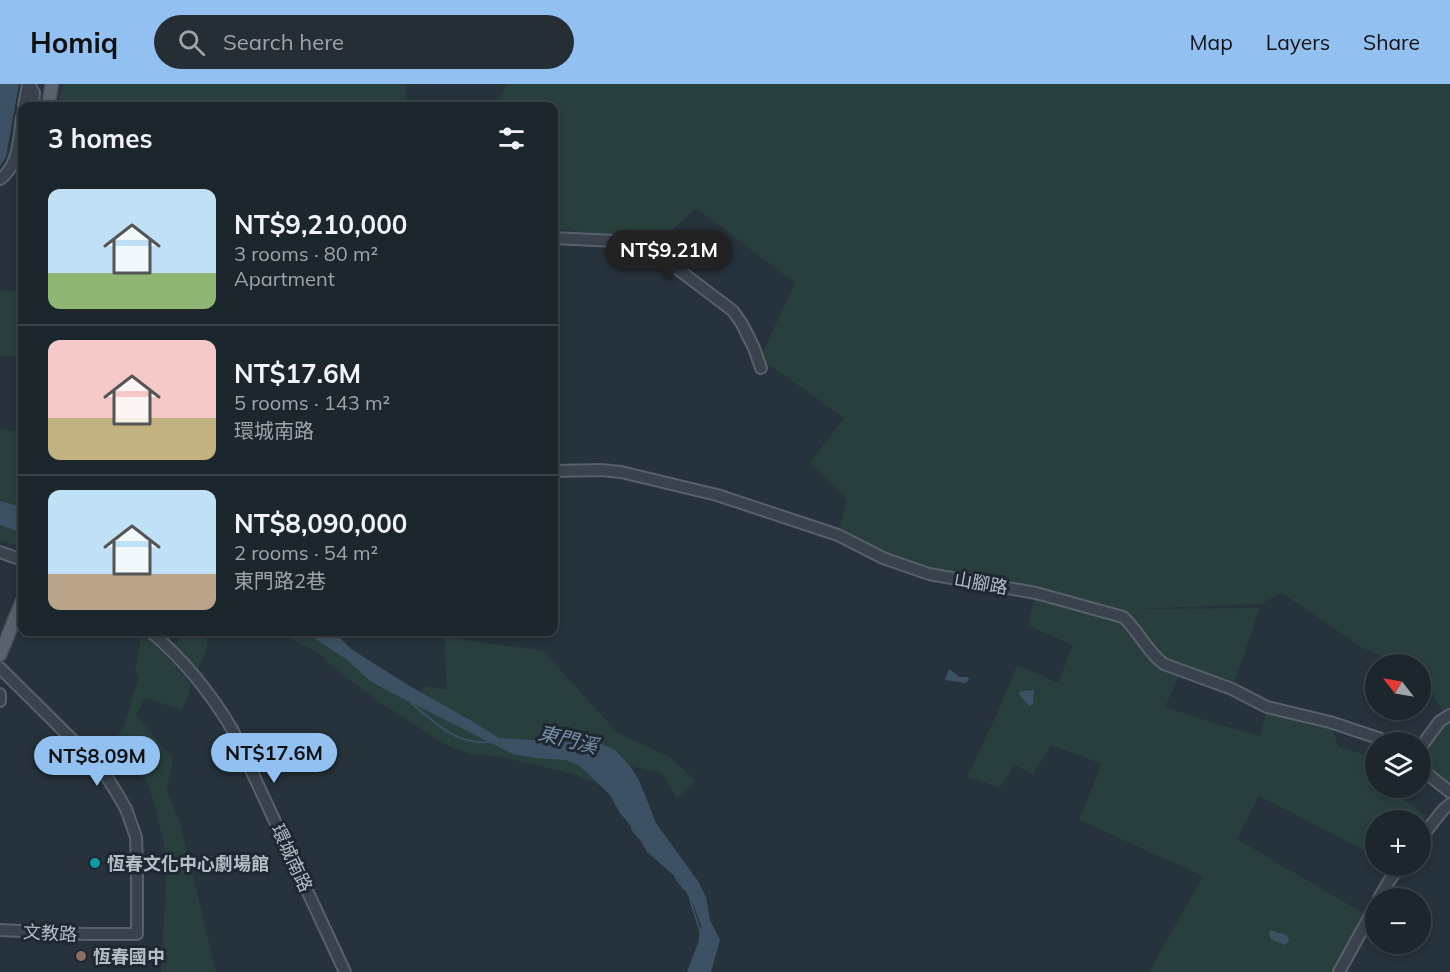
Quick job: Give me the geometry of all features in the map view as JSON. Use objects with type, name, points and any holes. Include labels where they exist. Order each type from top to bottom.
[{"type":"main road","points":[[49,102],[52,84]]},
{"type":"main road","points":[[0,655],[18,611]]},
{"type":"street","points":[[25,102],[29,84]]},
{"type":"street","points":[[29,84],[34,93],[33,102]]},
{"type":"street","points":[[0,179],[5,176],[16,159],[18,145]]},
{"type":"street","points":[[558,238],[635,242],[671,264],[733,311],[750,340],[761,368]]},
{"type":"street","name":"山腳路","points":[[558,471],[621,472],[717,495],[838,535],[884,558],[930,574],[1036,593],[1123,617],[1133,626],[1156,658],[1164,664],[1232,689],[1267,706],[1365,734]]},
{"type":"street","points":[[0,552],[18,559]]},
{"type":"street","name":"環城南路","points":[[155,636],[199,680],[232,729],[345,972]]},
{"type":"street","name":"文教路","points":[[0,668],[101,768],[126,809],[136,837],[138,864],[137,934],[0,930]]},
{"type":"street","points":[[0,694],[0,701]]},
{"type":"street","points":[[1431,733],[1440,721],[1450,715]]},
{"type":"street","points":[[1431,777],[1450,792]]},
{"type":"street","points":[[1431,825],[1450,804]]},
{"type":"street","points":[[1339,972],[1365,925]]},
{"type":"green space","points":[[62,84],[405,84],[407,102],[59,102]]},
{"type":"green space","points":[[507,84],[1450,84],[1450,784],[1431,770],[1431,738],[1445,716],[1431,690],[1431,654],[1378,654],[1361,647],[1282,593],[1260,604],[1133,609],[1260,608],[1232,689],[1181,671],[1165,707],[1260,736],[1267,707],[1330,722],[1338,746],[1365,755],[1365,798],[1401,798],[1418,810],[1365,810],[1365,851],[1259,796],[1237,839],[1363,913],[1334,972],[1149,972],[1203,876],[1079,820],[1102,764],[1051,745],[1033,775],[1015,765],[1000,787],[967,777],[1017,665],[1058,683],[1073,645],[1028,626],[1036,594],[929,574],[838,535],[847,500],[810,463],[844,418],[760,358],[795,283],[696,208],[661,240],[558,229],[558,102],[497,102]]},
{"type":"green space","points":[[0,290],[18,292],[18,356],[0,356]]},
{"type":"green space","points":[[0,429],[18,431],[18,545],[0,541]]},
{"type":"green space","points":[[184,636],[206,636],[207,647],[198,671],[174,644]]},
{"type":"green space","points":[[285,636],[338,636],[412,703],[425,686],[447,690],[444,637],[543,651],[618,733],[671,758],[696,781],[677,799],[662,773],[615,763],[601,785],[570,773],[497,756],[469,754],[442,743],[378,701],[334,668],[318,652]]},
{"type":"green space","points":[[147,638],[176,666],[190,684],[189,695],[182,710],[145,698],[136,715],[173,759],[167,790],[180,822],[216,972],[161,972],[166,863],[164,845],[148,785],[115,740],[124,726],[139,676],[135,671],[141,639]]},
{"type":"water","points":[[0,84],[19,84],[6,157],[0,166]]},
{"type":"water","points":[[0,501],[18,506],[18,532],[0,525]]},
{"type":"water","points":[[311,636],[338,636],[351,649],[499,738],[601,744],[615,750],[639,780],[656,823],[698,881],[706,897],[710,920],[720,940],[711,972],[687,972],[698,943],[701,926],[694,906],[679,880],[647,852],[610,795],[580,766],[566,760],[513,754],[370,681],[346,659]]},
{"type":"water","points":[[949,669],[960,677],[968,677],[969,680],[965,683],[945,680]]},
{"type":"water","points":[[1034,690],[1033,704],[1029,706],[1019,694],[1020,691]]},
{"type":"water","points":[[1271,930],[1288,936],[1289,942],[1284,945],[1271,939],[1269,933]]},
{"type":"waterway","name":"東門溪","points":[[411,703],[446,731],[466,740],[489,742]]},
{"type":"waterway","name":"東門溪","points":[[632,825],[632,829],[639,838]]},
{"type":"waterway","name":"東門溪","points":[[675,877],[684,889]]},
{"type":"waterway","name":"東門溪","points":[[690,899],[701,934]]},
{"type":"place","name":"恆春文化中心劇場館","points":[[95,863]]},
{"type":"place","name":"恆春國中","points":[[81,956]]}]
